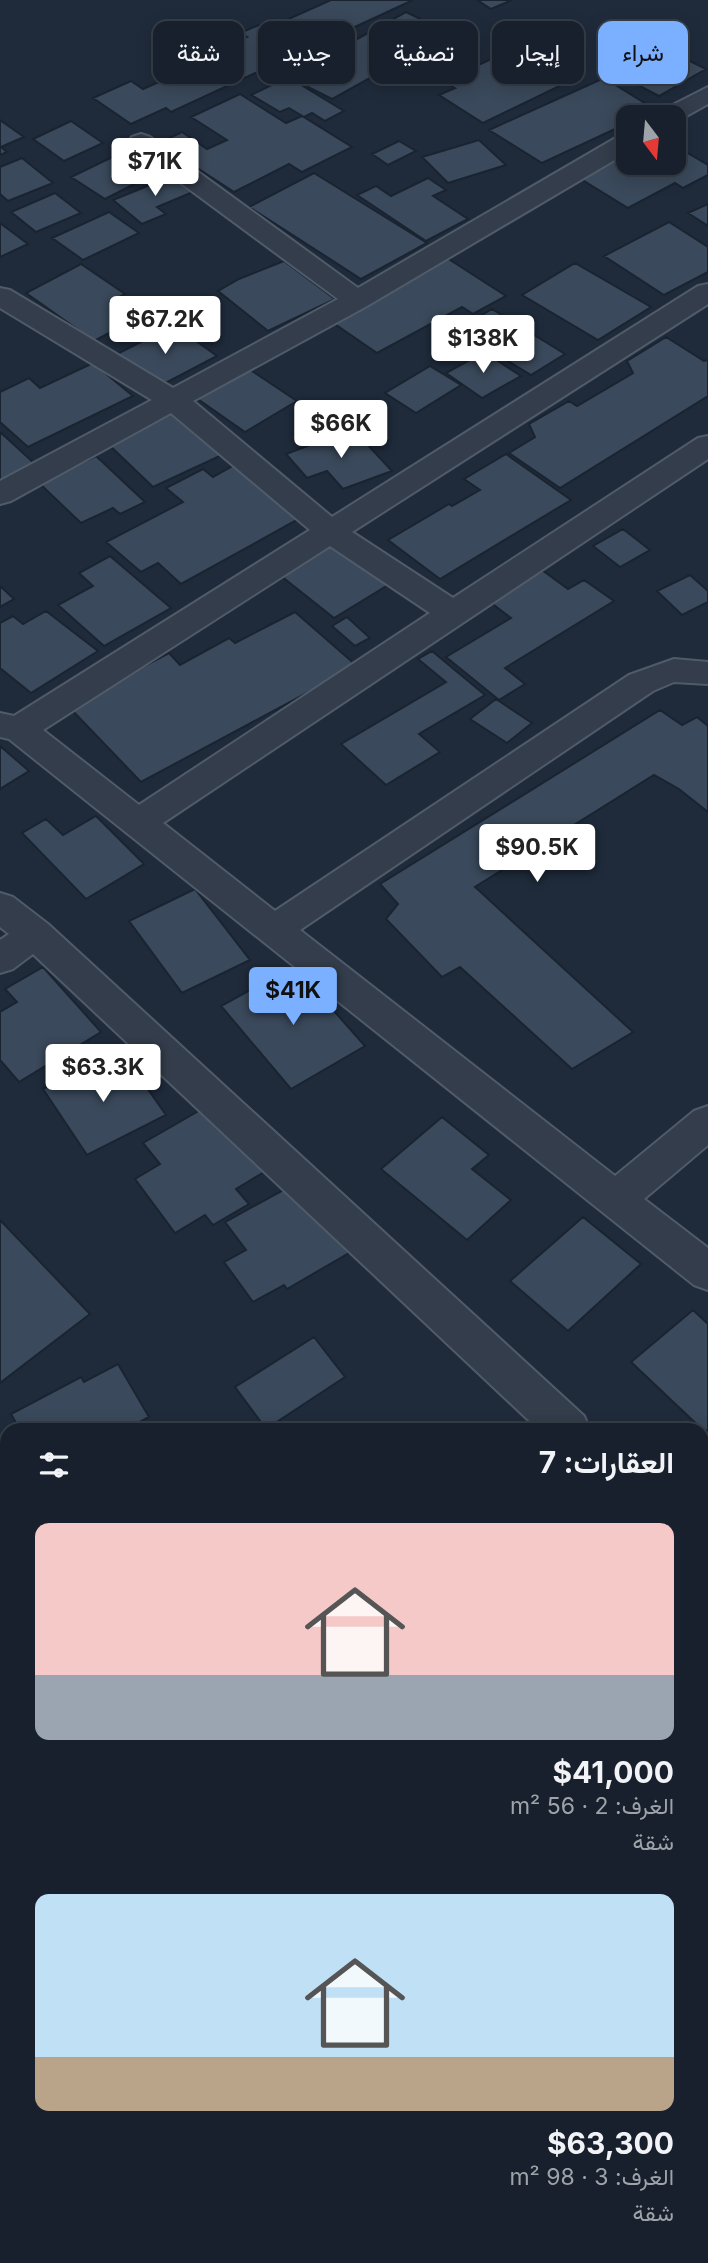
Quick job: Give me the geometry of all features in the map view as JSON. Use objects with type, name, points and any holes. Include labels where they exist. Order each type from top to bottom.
[{"type":"street","points":[[686,107],[708,94]]},
{"type":"street","points":[[686,119],[708,127]]},
{"type":"street","points":[[141,142],[358,300]]},
{"type":"street","points":[[0,494],[358,300],[616,148]]},
{"type":"street","points":[[708,292],[331,532],[10,727],[137,822],[708,1272]]},
{"type":"street","points":[[0,296],[173,400],[331,532],[454,614]]},
{"type":"street","points":[[137,822],[708,445]]},
{"type":"street","points":[[273,930],[641,683],[664,672],[688,668],[708,673]]},
{"type":"street","points":[[0,908],[35,934],[561,1423]]},
{"type":"street","points":[[0,959],[35,934]]},
{"type":"street","points":[[616,1199],[708,1122]]},
{"type":"building","points":[[331,0],[413,0],[355,27],[355,21],[284,21]]},
{"type":"building","points":[[477,0],[512,0],[491,9]]},
{"type":"building","points":[[406,12],[425,21],[390,21]]},
{"type":"building","points":[[258,25],[258,72],[244,78],[244,38],[247,37],[244,31]]},
{"type":"building","points":[[369,32],[369,78],[332,99],[302,84],[355,84],[355,40]]},
{"type":"building","points":[[492,59],[492,84],[564,84],[483,123],[439,95],[455,88],[448,84],[478,84],[478,65]]},
{"type":"building","points":[[688,60],[706,69],[688,79]]},
{"type":"building","points":[[131,81],[143,89],[154,84],[232,84],[171,112],[166,108],[131,124],[93,98]]},
{"type":"building","points":[[598,81],[598,84],[614,84],[648,105],[616,105],[616,129],[542,163],[489,130]]},
{"type":"building","points":[[274,84],[300,84],[344,111],[325,121],[312,113],[304,117],[289,108],[280,112],[251,95]]},
{"type":"building","points":[[636,84],[680,84],[659,96]]},
{"type":"building","points":[[240,94],[286,123],[302,116],[352,147],[302,172],[289,164],[234,192],[159,143],[182,132],[207,149],[227,140],[191,117]]},
{"type":"building","points":[[0,120],[24,137],[1,147],[7,152],[0,155]]},
{"type":"building","points":[[71,121],[103,143],[64,161],[33,139]]},
{"type":"building","points":[[479,140],[506,165],[448,183],[422,157]]},
{"type":"building","points":[[399,141],[416,151],[388,165],[372,154]]},
{"type":"building","points":[[131,148],[164,169],[105,199],[71,177]]},
{"type":"building","points":[[686,152],[708,165],[708,175],[683,188],[675,183],[628,208],[576,176],[616,156],[616,175],[686,175]]},
{"type":"building","points":[[22,158],[53,183],[8,201],[0,194],[0,167]]},
{"type":"building","points":[[179,173],[200,189],[157,207],[166,214],[142,224],[113,200]]},
{"type":"building","points":[[314,173],[427,243],[361,279],[249,207]]},
{"type":"building","points":[[428,178],[446,190],[433,196],[468,219],[426,241],[357,195],[376,186],[391,196]]},
{"type":"building","points":[[55,193],[81,213],[36,232],[11,212]]},
{"type":"building","points":[[708,204],[708,226],[688,213]]},
{"type":"building","points":[[109,212],[139,233],[83,260],[52,238]]},
{"type":"building","points":[[669,222],[708,247],[708,272],[664,295],[604,256]]},
{"type":"building","points":[[0,223],[28,244],[0,257]]},
{"type":"building","points":[[447,258],[506,296],[473,314],[462,307],[377,353],[329,320]]},
{"type":"building","points":[[284,261],[335,299],[268,331],[218,291],[239,279]]},
{"type":"building","points":[[575,263],[651,307],[598,340],[522,295]]},
{"type":"building","points":[[81,264],[125,294],[110,302],[136,319],[94,341],[26,293]]},
{"type":"building","points":[[492,309],[565,354],[531,375],[457,330]]},
{"type":"building","points":[[174,325],[217,356],[156,388],[113,356]]},
{"type":"building","points":[[666,337],[704,361],[708,360],[708,396],[560,488],[509,453],[535,437],[529,424],[569,401],[577,406],[633,373],[627,361]]},
{"type":"building","points":[[484,352],[521,376],[482,398],[446,373]]},
{"type":"building","points":[[93,363],[133,396],[28,447],[0,422],[0,392],[29,378],[40,388]]},
{"type":"building","points":[[243,365],[297,401],[245,432],[192,395]]},
{"type":"building","points":[[430,366],[461,385],[416,413],[385,393]]},
{"type":"building","points":[[175,412],[222,455],[153,487],[106,442]]},
{"type":"building","points":[[353,429],[392,471],[343,489],[327,471],[307,478],[286,454]]},
{"type":"building","points":[[0,432],[35,464],[0,481]]},
{"type":"building","points":[[506,454],[571,500],[440,579],[388,540],[449,504],[452,506],[480,490],[464,479]]},
{"type":"building","points":[[96,456],[145,502],[120,514],[113,508],[81,523],[39,483]]},
{"type":"building","points":[[238,463],[304,516],[181,584],[158,563],[141,572],[106,542],[183,502],[166,488],[203,469],[213,477]]},
{"type":"building","points":[[623,529],[650,550],[620,567],[593,546]]},
{"type":"building","points":[[329,541],[388,585],[334,618],[276,572]]},
{"type":"building","points":[[110,556],[171,608],[104,646],[58,605],[93,586],[79,573]]},
{"type":"building","points":[[542,570],[568,589],[584,580],[614,601],[505,668],[525,684],[499,700],[446,657],[511,618],[490,602]]},
{"type":"building","points":[[690,575],[708,591],[708,602],[682,615],[657,591]]},
{"type":"building","points":[[0,586],[14,599],[0,607]]},
{"type":"building","points":[[46,611],[98,651],[31,693],[0,668],[0,623],[13,616],[23,624]]},
{"type":"building","points":[[295,612],[357,666],[141,782],[68,706],[169,653],[180,665],[229,638],[235,643]]},
{"type":"building","points":[[347,617],[370,638],[355,646],[332,626]]},
{"type":"building","points":[[432,651],[485,695],[419,734],[440,752],[386,785],[341,744],[446,682],[418,659]]},
{"type":"building","points":[[496,699],[532,723],[507,743],[470,719]]},
{"type":"building","points":[[660,710],[682,725],[697,717],[708,726],[708,812],[679,789],[654,775],[475,887],[633,1032],[572,1069],[460,967],[442,977],[386,919],[398,904],[380,884]]},
{"type":"building","points":[[0,746],[29,771],[0,789]]},
{"type":"building","points":[[96,816],[144,864],[86,899],[22,833],[46,819],[63,835]]},
{"type":"building","points":[[195,889],[250,960],[182,993],[129,921]]},
{"type":"building","points":[[294,966],[365,1046],[291,1089],[221,1006]]},
{"type":"building","points":[[43,967],[101,1032],[19,1082],[0,1060],[0,1012],[17,1002],[5,989]]},
{"type":"building","points":[[114,1053],[134,1081],[140,1078],[166,1115],[87,1155],[43,1089]]},
{"type":"building","points":[[209,1105],[264,1172],[236,1189],[249,1204],[213,1225],[205,1215],[175,1233],[135,1179],[160,1164],[143,1143]]},
{"type":"building","points":[[442,1117],[489,1155],[472,1169],[511,1200],[467,1240],[381,1169]]},
{"type":"building","points":[[296,1183],[349,1253],[287,1289],[284,1285],[253,1302],[224,1262],[246,1250],[225,1222]]},
{"type":"building","points":[[583,1217],[641,1264],[568,1331],[510,1281]]},
{"type":"building","points":[[0,1220],[90,1314],[0,1383]]},
{"type":"building","points":[[693,1310],[708,1324],[708,1423],[695,1423],[631,1362]]},
{"type":"building","points":[[314,1337],[345,1377],[275,1423],[262,1423],[235,1387]]},
{"type":"building","points":[[118,1364],[149,1417],[138,1423],[16,1423],[11,1414],[81,1377],[84,1382]]}]
